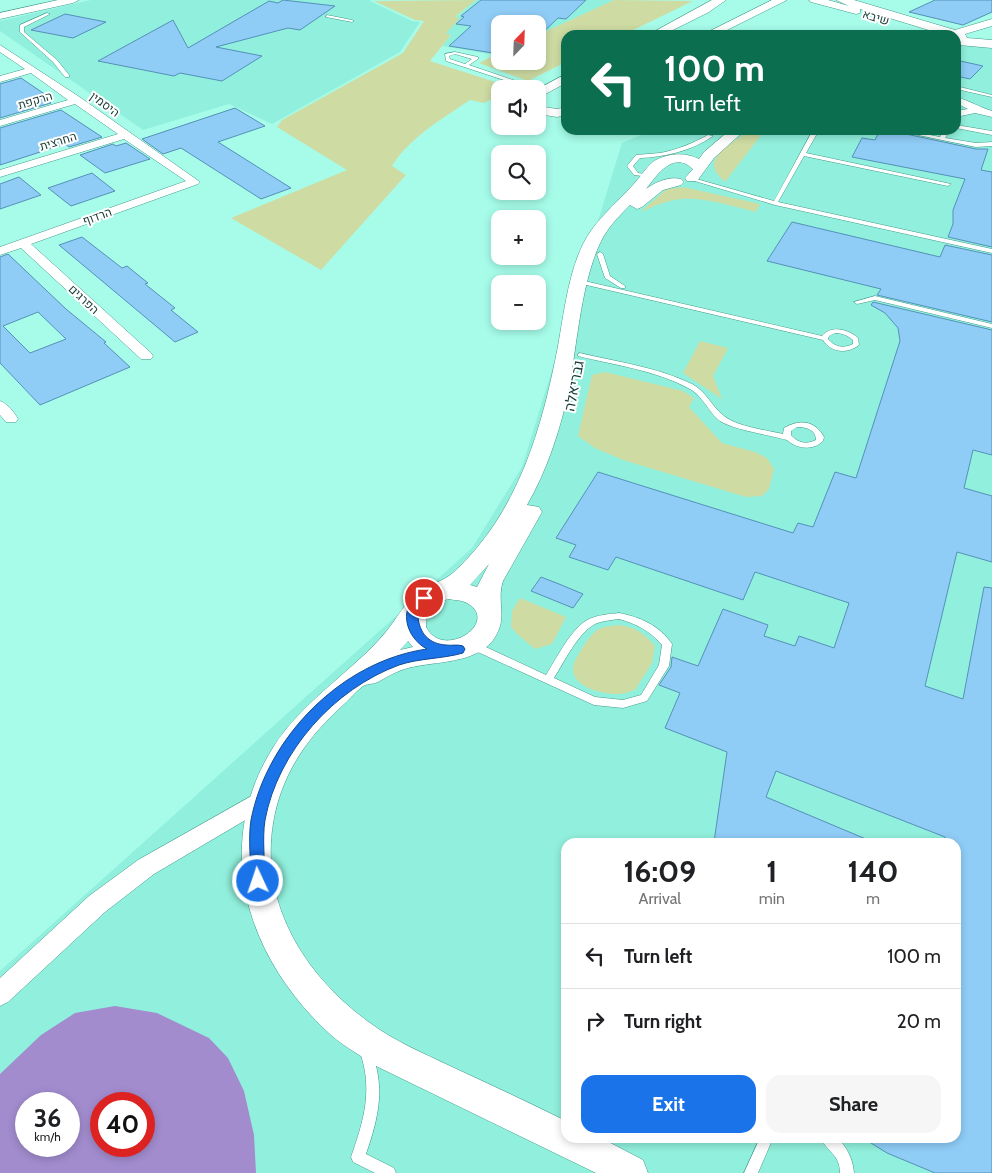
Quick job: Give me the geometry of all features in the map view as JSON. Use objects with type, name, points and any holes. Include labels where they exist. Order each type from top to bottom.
[{"type":"street","points":[[0,12],[52,0]]},
{"type":"street","points":[[0,16],[73,0]]},
{"type":"street","points":[[664,30],[705,10],[720,0]]},
{"type":"street","points":[[718,30],[781,0]]},
{"type":"street","name":"שיבא","points":[[815,0],[930,30]]},
{"type":"street","name":"שיבא","points":[[842,0],[931,30]]},
{"type":"street","points":[[890,21],[904,30]]},
{"type":"street","points":[[961,36],[975,28],[992,22]]},
{"type":"street","points":[[952,30],[975,28]]},
{"type":"street","points":[[975,28],[975,35],[992,43]]},
{"type":"street","name":"שיבא","points":[[961,40],[992,43]]},
{"type":"street","name":"היסמין","points":[[0,48],[78,100],[194,182]]},
{"type":"street","points":[[0,79],[32,70]]},
{"type":"street","points":[[546,89],[561,81]]},
{"type":"street","name":"הרקפת","points":[[0,123],[78,100]]},
{"type":"street","points":[[961,102],[969,104],[973,109],[992,114]]},
{"type":"street","points":[[961,113],[970,112],[973,109]]},
{"type":"street","points":[[546,111],[561,112]]},
{"type":"street","name":"החרצית","points":[[0,174],[125,135]]},
{"type":"street","name":"גבריאלה","points":[[489,610],[488,590],[491,581],[534,507],[550,476],[560,448],[571,406],[580,356],[588,252],[597,234],[612,214],[658,163],[688,154],[712,135]]},
{"type":"street","points":[[650,174],[658,179],[689,176],[732,135]]},
{"type":"street","points":[[672,158],[692,161],[689,176]]},
{"type":"street","name":"גבריאלה","points":[[448,590],[462,580],[488,549],[518,503],[534,472],[545,443],[556,404],[586,283],[615,228],[644,196],[658,187],[689,176]]},
{"type":"street","name":"הרדוף","points":[[0,250],[194,182]]},
{"type":"street","name":"הפרגים","points":[[23,242],[146,356]]},
{"type":"street","points":[[0,406],[11,419]]},
{"type":"street","points":[[334,696],[372,672],[397,661],[465,647],[482,639],[488,630],[491,620],[489,610],[483,601],[473,594],[461,590],[435,592],[424,598],[416,607],[403,631],[391,644],[334,696],[296,736],[272,777],[264,798],[258,822],[256,851],[258,881],[266,915],[282,948],[302,978],[323,1003],[357,1034],[390,1054],[561,1137]]},
{"type":"street","points":[[412,616],[412,626],[423,642],[446,650],[465,647]]},
{"type":"street","points":[[0,994],[97,904],[146,867],[264,798]]},
{"type":"street","points":[[574,1143],[630,1173]]},
{"type":"lane","points":[[48,14],[22,26],[22,32],[55,61],[67,76]]},
{"type":"lane","points":[[327,16],[352,21]]},
{"type":"lane","points":[[465,66],[476,58],[455,53],[447,55],[448,60],[465,66],[505,80]]},
{"type":"lane","points":[[961,88],[992,96]]},
{"type":"lane","points":[[961,127],[992,132]]},
{"type":"lane","points":[[650,174],[636,174],[630,166],[638,156],[662,156],[695,144],[711,135]]},
{"type":"lane","points":[[775,203],[813,135]]},
{"type":"lane","points":[[925,135],[976,145],[992,144]]},
{"type":"lane","points":[[803,154],[948,184]]},
{"type":"lane","points":[[689,176],[775,203],[992,251]]},
{"type":"lane","points":[[600,254],[605,272],[610,280],[618,286],[649,297]]},
{"type":"lane","points":[[586,283],[825,339]]},
{"type":"lane","points":[[857,302],[875,298],[992,326]]},
{"type":"lane","points":[[580,356],[660,375],[692,387],[724,420],[788,438]]},
{"type":"lane","points":[[465,647],[548,680],[594,701],[623,704],[644,698],[664,666],[667,644],[655,630],[640,620],[619,616],[600,619],[589,624],[578,636],[548,680]]},
{"type":"lane","points":[[357,1034],[371,1064],[374,1085],[374,1106],[358,1157],[389,1173]]},
{"type":"lane","points":[[751,1173],[764,1143]]},
{"type":"lane","points":[[834,1143],[848,1165],[847,1173]]},
{"type":"shaded area","points":[[91,0],[371,0],[412,21],[420,22],[400,52],[272,124],[229,104],[143,130],[0,31],[0,21]]},
{"type":"shaded area","points":[[476,0],[614,0],[546,31],[546,15],[491,15],[491,54],[442,46],[451,35],[446,34],[455,18]]},
{"type":"shaded area","points":[[961,43],[992,46],[992,1173],[0,1173],[0,971],[472,548],[522,467],[622,143],[641,135],[961,135]]},
{"type":"shaded area","points":[[115,1006],[157,1013],[209,1038],[228,1058],[244,1091],[254,1135],[256,1173],[0,1173],[0,1074],[41,1035],[75,1013]]},
{"type":"green space","points":[[476,0],[455,17],[460,18],[446,33],[451,35],[430,61],[491,81],[491,100],[484,103],[470,100],[427,129],[408,146],[392,166],[406,175],[321,270],[231,218],[347,170],[277,127],[282,120],[403,53],[424,21],[415,20],[374,1]]},
{"type":"green space","points":[[614,0],[693,1],[633,30],[561,30],[561,64],[530,80],[498,70],[546,70],[546,31]]},
{"type":"green space","points":[[491,57],[491,67],[479,63]]},
{"type":"green space","points":[[744,135],[761,135],[725,182],[715,170],[714,165],[718,155]]},
{"type":"green space","points":[[683,187],[760,204],[756,212],[702,200],[680,199],[662,203],[640,212],[667,189]]},
{"type":"green space","points":[[700,341],[728,348],[713,376],[722,399],[683,373]]},
{"type":"green space","points":[[605,372],[683,391],[694,398],[689,407],[722,443],[755,452],[767,458],[774,469],[769,489],[762,496],[746,497],[623,460],[595,448],[578,436],[592,375]]},
{"type":"green space","points":[[520,598],[566,617],[552,644],[535,649],[511,627],[512,611]]},
{"type":"green space","points":[[620,625],[639,632],[655,646],[652,663],[635,690],[614,694],[599,692],[584,686],[574,676],[573,665],[578,654],[597,630]]},
{"type":"building","points":[[283,0],[335,6],[300,30],[288,28],[216,47],[262,56],[222,81],[180,73],[174,76],[98,61],[173,20],[188,48],[269,1],[278,3]]},
{"type":"building","points":[[481,0],[586,0],[566,19],[558,18],[546,29],[546,15],[491,15],[491,53],[449,46],[471,26],[456,24],[464,17],[461,16]]},
{"type":"building","points":[[935,0],[992,0],[992,12],[963,25],[909,12]]},
{"type":"building","points":[[65,14],[106,22],[73,38],[31,30]]},
{"type":"building","points":[[961,61],[983,66],[970,79],[961,77]]},
{"type":"building","points":[[21,78],[52,99],[48,100],[51,103],[0,118],[0,84]]},
{"type":"building","points":[[235,108],[265,126],[218,142],[291,188],[261,199],[181,148],[163,154],[142,139]]},
{"type":"building","points":[[61,110],[102,137],[69,147],[65,144],[0,165],[0,128]]},
{"type":"building","points":[[878,135],[911,135],[976,149],[988,149],[981,170],[992,172],[992,247],[948,237],[953,224],[953,210],[965,179],[852,157],[862,138],[875,140]]},
{"type":"building","points":[[126,143],[150,159],[105,173],[80,155],[113,144],[116,146]]},
{"type":"building","points":[[92,173],[115,191],[71,206],[48,188]]},
{"type":"building","points":[[19,177],[41,195],[0,209],[0,184]]},
{"type":"building","points":[[792,222],[940,257],[945,245],[992,255],[992,322],[877,295],[881,289],[767,261]]},
{"type":"building","points":[[82,237],[122,268],[127,266],[148,283],[145,284],[175,308],[171,310],[198,332],[175,342],[59,245]]},
{"type":"building","points":[[8,254],[66,309],[106,342],[104,343],[130,367],[40,405],[0,363],[0,257]],"holes":[[[38,312],[66,339],[30,353],[3,326]]]},
{"type":"building","points":[[873,302],[992,330],[992,455],[973,450],[964,488],[992,496],[992,562],[957,552],[925,686],[963,699],[984,587],[992,588],[992,1173],[935,1173],[887,1153],[871,1143],[961,1143],[961,838],[945,838],[776,771],[766,797],[863,838],[715,838],[727,752],[665,728],[680,693],[659,685],[671,667],[672,657],[698,666],[723,609],[768,625],[764,636],[795,646],[799,636],[834,648],[849,603],[755,572],[743,600],[616,557],[608,570],[569,557],[576,545],[556,538],[598,472],[793,533],[798,523],[813,527],[835,472],[856,478],[900,341],[898,328],[885,313],[871,305]]},
{"type":"building","points":[[541,577],[583,594],[573,608],[531,591]]},
{"type":"route","points":[[258,881],[256,851],[258,822],[264,798],[272,777],[296,736],[334,696],[372,672],[397,661],[458,649],[446,650],[434,647],[423,642],[416,634],[412,626],[412,616],[416,607],[424,598]]}]
